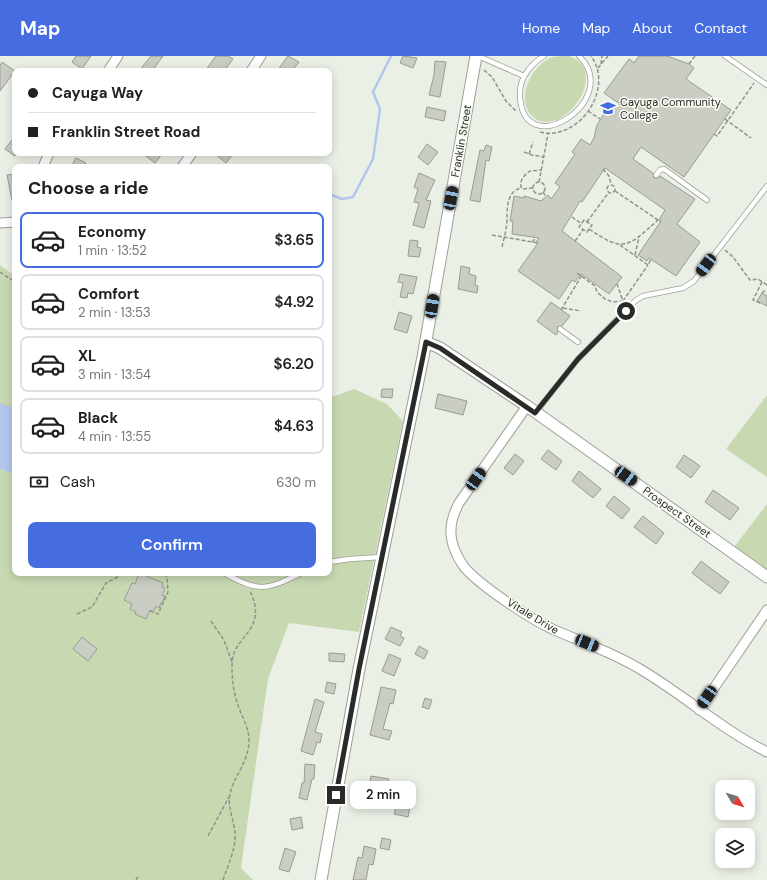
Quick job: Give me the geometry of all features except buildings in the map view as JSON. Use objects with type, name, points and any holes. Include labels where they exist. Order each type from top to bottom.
[{"type":"street","points":[[110,68],[118,56]]},
{"type":"street","points":[[253,68],[261,56]]},
{"type":"street","name":"Franklin Street","points":[[321,880],[359,669],[426,342],[477,56]]},
{"type":"street","points":[[0,223],[12,222]]},
{"type":"street","name":"Prospect Street","points":[[426,342],[440,348],[531,410],[767,577]]},
{"type":"street","name":"Vitale Drive","points":[[531,410],[459,503],[453,516],[450,529],[457,556],[465,568],[481,582],[525,613],[551,628],[615,655],[642,669],[744,740],[767,752]]},
{"type":"street","points":[[699,710],[767,610]]},
{"type":"lane","points":[[477,56],[524,76]]},
{"type":"lane","points":[[544,56],[532,65],[524,76],[519,90],[520,102],[525,116],[537,125],[545,127],[558,125],[576,112],[583,103],[588,92],[589,74],[584,61],[580,56]]},
{"type":"lane","points":[[725,56],[767,85]]},
{"type":"lane","points":[[656,175],[660,170],[664,169],[706,200]]},
{"type":"lane","points":[[678,173],[680,180]]},
{"type":"lane","points":[[531,410],[578,359],[635,301],[643,296],[683,288],[694,281],[767,186]]},
{"type":"lane","points":[[560,330],[578,342]]},
{"type":"lane","points":[[332,562],[382,557]]},
{"type":"lane","points":[[230,576],[248,586],[273,586],[295,576]]},
{"type":"path","points":[[601,64],[602,56]]},
{"type":"path","points":[[598,68],[608,56]]},
{"type":"path","points":[[688,64],[695,56]]},
{"type":"path","points":[[484,70],[495,81],[506,101],[516,110],[519,116]]},
{"type":"path","points":[[714,134],[717,136],[757,78]]},
{"type":"path","points":[[588,111],[600,119]]},
{"type":"path","points":[[725,120],[751,138]]},
{"type":"path","points":[[533,188],[535,183],[539,182],[548,133]]},
{"type":"path","points":[[529,154],[533,142]]},
{"type":"path","points":[[524,152],[544,157]]},
{"type":"path","points":[[521,188],[522,180],[527,173],[534,169],[542,170]]},
{"type":"path","points":[[603,169],[609,176],[615,191],[661,222]]},
{"type":"path","points":[[539,182],[544,185],[543,192],[546,196]]},
{"type":"path","points":[[587,222],[609,192],[608,187],[611,184]]},
{"type":"path","points":[[502,247],[507,219],[507,206],[514,192],[521,188],[533,188]]},
{"type":"path","points":[[533,188],[535,193],[543,192]]},
{"type":"path","points":[[609,192],[612,193],[615,191]]},
{"type":"path","points":[[572,217],[582,224]]},
{"type":"path","points":[[584,220],[587,222],[592,225],[587,232],[579,227],[584,220]]},
{"type":"path","points":[[620,245],[639,238],[658,220]]},
{"type":"path","points":[[589,229],[608,242],[620,245],[648,264]]},
{"type":"path","points":[[575,241],[583,230]]},
{"type":"path","points":[[492,235],[538,243]]},
{"type":"path","points":[[517,240],[518,235]]},
{"type":"path","points":[[531,237],[531,242]]},
{"type":"path","points":[[531,242],[536,238]]},
{"type":"path","points":[[635,256],[639,238]]},
{"type":"path","points":[[721,246],[733,257],[750,280],[756,278],[767,285]]},
{"type":"path","points":[[615,312],[651,259]]},
{"type":"path","points":[[0,272],[12,280]]},
{"type":"path","points":[[577,274],[595,286],[597,292],[609,301],[618,303],[622,301]]},
{"type":"path","points":[[581,311],[562,309],[578,280],[582,276]]},
{"type":"path","points":[[760,303],[753,300],[762,282]]},
{"type":"path","points":[[617,284],[622,301]]},
{"type":"path","points":[[597,292],[600,288]]},
{"type":"path","points":[[762,293],[764,291],[767,292]]},
{"type":"path","points":[[77,614],[92,607],[106,584],[120,576]]},
{"type":"path","points":[[150,612],[158,614],[168,592],[166,576]]},
{"type":"path","points":[[208,836],[229,797],[244,762],[249,740],[248,730],[233,689],[232,663],[234,655],[256,619],[255,606],[248,586]]},
{"type":"path","points":[[211,621],[224,640],[232,663]]},
{"type":"path","points":[[223,880],[234,847],[235,835],[229,797]]},
{"type":"path","points":[[136,880],[139,875]]},
{"type":"green space","points":[[569,56],[581,65],[586,76],[584,90],[577,103],[567,114],[555,120],[542,121],[531,115],[527,108],[525,99],[528,82],[533,73],[546,60],[553,57]]},
{"type":"green space","points":[[0,265],[12,274],[12,576],[332,576],[332,397],[354,389],[387,404],[403,421],[359,632],[289,623],[268,679],[241,868],[253,880],[0,880]]},
{"type":"green space","points":[[767,395],[767,477],[726,449]]},
{"type":"green space","points":[[767,504],[767,576],[731,551]]},
{"type":"water","points":[[0,403],[12,408],[12,473],[0,469]]},
{"type":"waterway","points":[[332,195],[342,199],[353,197],[373,159],[380,109],[373,92],[391,56]]},
{"type":"place","name":"Cayuga Community College","points":[[608,108]]},
{"type":"route","points":[[336,795],[359,669],[426,342],[440,348],[527,406],[535,413],[578,359],[626,311]]}]
